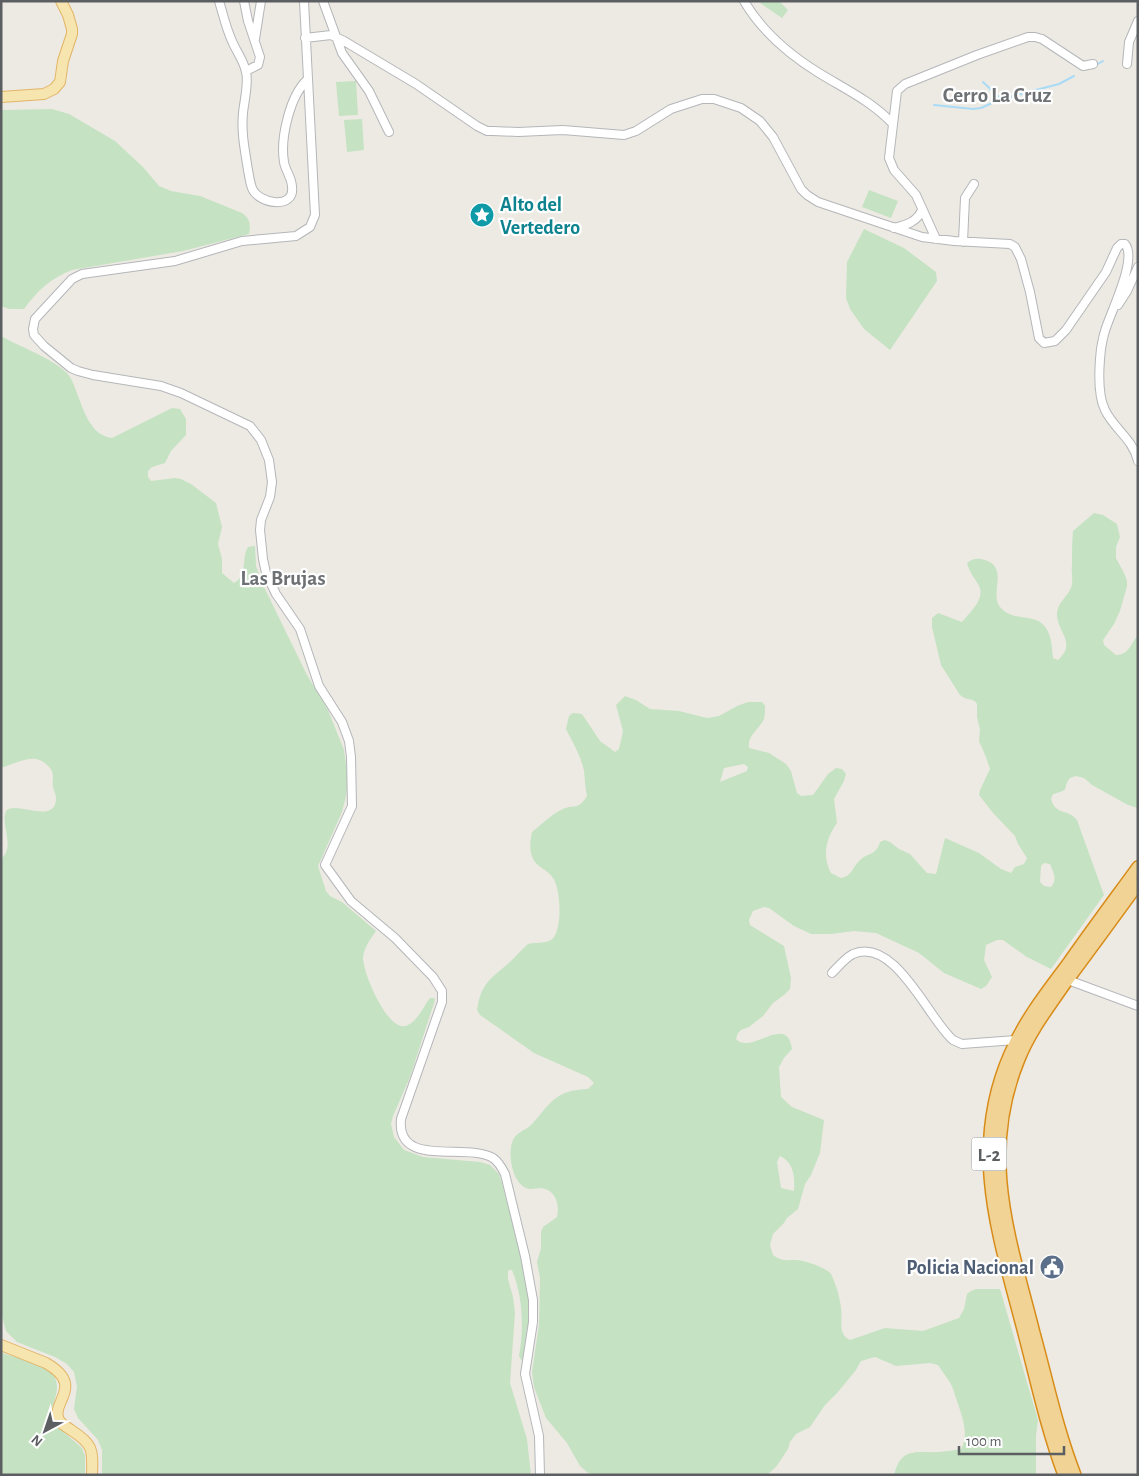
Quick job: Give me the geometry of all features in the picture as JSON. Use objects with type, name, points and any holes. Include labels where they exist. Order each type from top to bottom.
[{"type":"highway","name":"L-2","points":[[1064,1475],[1044,1412],[997,1231],[990,1188],[989,1146],[993,1112],[1003,1072],[1016,1040],[1039,1003],[1138,867]]},
{"type":"highway","name":"L-2","points":[[1075,1475],[1054,1410],[1007,1229],[1000,1187],[1000,1131],[1012,1075],[1033,1031],[1138,884]]},
{"type":"main road","points":[[1,98],[44,94],[54,89],[60,82],[63,62],[72,34],[68,15],[61,1]]},
{"type":"main road","points":[[1,1345],[46,1362],[63,1377],[66,1389],[58,1419],[89,1443],[93,1454],[92,1475]]},
{"type":"street","points":[[219,1],[232,41],[246,71],[242,129],[251,188],[261,198],[280,202],[289,200],[293,189],[284,161],[286,125],[296,97],[307,80]]},
{"type":"street","points":[[244,1],[248,21],[260,57],[255,68],[246,71]]},
{"type":"street","points":[[255,41],[261,1]]},
{"type":"street","points":[[304,1],[315,215],[313,224],[296,236],[242,241],[175,261],[82,274],[72,279],[40,312],[34,325],[35,337],[65,364],[78,371],[156,385],[182,393],[250,426],[261,440],[269,460],[272,482],[270,497],[260,530],[266,573],[276,594],[300,628],[319,686],[342,722],[349,741],[352,757],[352,806],[325,865],[347,896],[395,938],[432,977],[442,991],[442,1002],[400,1126],[403,1138],[411,1146],[450,1153],[478,1153],[492,1158],[502,1167],[505,1174],[525,1256],[533,1300],[533,1322],[525,1374],[539,1436],[540,1475]]},
{"type":"street","points":[[323,1],[342,53],[369,91],[389,132]]},
{"type":"street","points":[[744,1],[754,18],[788,50],[818,72],[876,107],[892,123]]},
{"type":"street","points":[[1127,64],[1129,42],[1138,20]]},
{"type":"street","points":[[305,38],[335,36],[389,67],[487,131],[563,130],[624,135],[636,131],[666,112],[694,101],[710,99],[732,104],[760,121],[773,137],[801,189],[824,205],[922,237],[963,242],[1007,243],[1015,247],[1021,259],[1030,292],[1039,338],[1044,343],[1050,343],[1061,336],[1106,272],[1117,248],[1121,244],[1125,244],[1129,252],[1127,264],[1115,307],[1103,337],[1099,370],[1105,411],[1126,436],[1138,461]]},
{"type":"street","points":[[936,239],[916,195],[898,176],[891,165],[889,152],[897,91],[905,84],[977,55],[1035,37],[1042,39],[1083,66],[1093,64]]},
{"type":"street","points":[[963,242],[965,198],[974,184]]},
{"type":"street","points":[[894,228],[911,222],[917,218],[922,210]]},
{"type":"street","points":[[1115,307],[1124,297],[1138,267]]},
{"type":"street","points":[[832,973],[851,955],[863,952],[877,954],[907,978],[953,1040],[962,1044],[1016,1040]]},
{"type":"street","points":[[1068,980],[1138,1006]]},
{"type":"green space","points":[[762,1],[779,1],[788,10],[782,18],[760,3]]},
{"type":"green space","points":[[356,81],[358,115],[339,116],[336,82]]},
{"type":"green space","points":[[52,109],[69,114],[115,141],[143,167],[159,186],[171,191],[200,196],[242,213],[249,222],[249,234],[183,251],[72,270],[57,277],[45,286],[24,309],[9,309],[1,306],[1,110]]},
{"type":"green space","points":[[362,119],[364,150],[347,152],[344,120]]},
{"type":"green space","points":[[869,190],[898,201],[891,218],[862,207]]},
{"type":"green space","points":[[864,229],[904,248],[936,272],[937,281],[890,350],[864,329],[850,309],[846,298],[847,262]]},
{"type":"green space","points":[[1,336],[65,371],[74,385],[85,414],[96,430],[103,435],[112,438],[172,408],[180,409],[186,419],[186,435],[171,451],[165,463],[152,467],[148,471],[148,477],[151,481],[181,479],[191,484],[216,503],[222,527],[218,544],[222,559],[222,573],[234,583],[243,571],[248,547],[255,546],[256,566],[263,585],[307,675],[328,710],[344,750],[348,780],[346,796],[342,812],[318,866],[326,891],[376,931],[365,950],[364,965],[377,999],[391,1019],[398,1025],[405,1026],[413,1022],[430,998],[435,1000],[410,1077],[393,1116],[391,1124],[394,1137],[404,1150],[423,1157],[480,1162],[490,1165],[499,1174],[502,1183],[522,1254],[530,1297],[529,1328],[523,1359],[521,1360],[519,1356],[522,1335],[522,1313],[516,1280],[512,1270],[509,1270],[508,1279],[515,1313],[510,1383],[527,1439],[531,1475],[102,1475],[102,1450],[98,1440],[78,1418],[74,1409],[77,1386],[74,1372],[67,1364],[55,1357],[17,1342],[6,1331],[1,1312],[1,859],[5,854],[8,842],[5,823],[6,811],[11,808],[18,808],[43,812],[54,806],[56,798],[52,771],[41,760],[28,759],[1,768]]},
{"type":"green space","points":[[1094,513],[1103,515],[1117,524],[1120,537],[1116,547],[1116,558],[1124,573],[1127,586],[1120,611],[1103,640],[1104,645],[1116,655],[1124,653],[1138,635],[1138,808],[1128,805],[1092,785],[1084,778],[1076,776],[1070,778],[1064,790],[1053,794],[1051,799],[1056,808],[1077,820],[1104,895],[1051,969],[1027,957],[1003,940],[997,940],[986,945],[984,960],[992,977],[986,986],[981,989],[944,973],[919,953],[876,933],[854,931],[811,934],[794,926],[769,908],[764,907],[753,911],[749,920],[750,925],[784,946],[791,978],[790,989],[773,1003],[763,1016],[749,1027],[741,1030],[736,1039],[743,1043],[750,1043],[776,1034],[783,1034],[789,1039],[792,1049],[779,1067],[781,1097],[792,1107],[824,1120],[820,1153],[805,1184],[798,1209],[773,1234],[770,1245],[773,1255],[781,1259],[799,1260],[809,1263],[831,1274],[840,1300],[843,1334],[850,1340],[885,1328],[923,1331],[959,1318],[964,1309],[967,1294],[971,1291],[976,1289],[1000,1289],[1038,1420],[1036,1475],[894,1475],[901,1459],[913,1452],[943,1452],[961,1449],[965,1435],[964,1428],[953,1389],[938,1365],[930,1363],[896,1366],[875,1357],[861,1361],[838,1392],[825,1405],[810,1427],[796,1434],[776,1467],[768,1474],[597,1475],[588,1473],[580,1466],[567,1443],[546,1418],[534,1387],[532,1372],[539,1325],[540,1278],[537,1262],[541,1248],[541,1232],[543,1227],[557,1217],[558,1208],[556,1199],[546,1189],[528,1189],[517,1180],[512,1167],[511,1146],[514,1138],[530,1126],[548,1105],[558,1097],[574,1090],[588,1089],[594,1083],[588,1077],[534,1053],[480,1015],[477,1010],[481,993],[488,981],[528,944],[551,940],[558,928],[560,910],[556,883],[551,875],[533,859],[530,842],[532,832],[546,820],[565,808],[578,806],[587,796],[583,765],[566,729],[569,716],[573,713],[582,714],[600,741],[615,752],[619,749],[623,731],[616,705],[625,696],[636,700],[650,709],[679,711],[707,718],[719,716],[748,702],[762,702],[765,706],[764,719],[752,736],[749,748],[769,753],[786,764],[791,771],[797,793],[801,796],[813,795],[828,774],[836,768],[842,769],[846,774],[834,799],[837,823],[826,847],[828,867],[831,873],[841,878],[847,875],[859,861],[874,852],[880,842],[885,840],[910,854],[927,873],[936,874],[945,838],[979,853],[1001,869],[1011,873],[1015,867],[1024,864],[1027,858],[1015,836],[979,795],[990,769],[979,741],[980,729],[977,717],[977,704],[974,700],[960,695],[941,665],[932,627],[932,618],[938,613],[962,622],[979,600],[980,594],[978,584],[967,563],[976,559],[985,560],[992,564],[998,575],[997,596],[1001,608],[1007,613],[1040,622],[1049,634],[1053,658],[1058,660],[1066,648],[1065,638],[1057,615],[1059,606],[1072,584],[1073,531]],"holes":[[[744,764],[748,767],[747,771],[720,782],[724,768]],[[1044,863],[1050,864],[1055,878],[1051,887],[1044,886],[1040,882],[1041,866]],[[780,1156],[791,1166],[794,1176],[794,1191],[781,1188],[777,1162]]]},
{"type":"green space","points":[[1,1352],[35,1363],[51,1372],[55,1378],[57,1391],[51,1421],[82,1448],[85,1456],[85,1475],[1,1475]]},
{"type":"waterway","points":[[1096,65],[1103,61]]},
{"type":"waterway","points":[[934,105],[973,109],[981,108],[1001,99],[1059,84],[1074,76]]},
{"type":"waterway","points":[[983,82],[1001,99]]},
{"type":"place","name":"Alto del Vertedero","points":[[482,215]]},
{"type":"place","name":"Policia Nacional","points":[[1052,1267]]},
{"type":"district","name":"Cerro La Cruz","points":[[997,95]]},
{"type":"district","name":"Las Brujas","points":[[283,578]]}]
